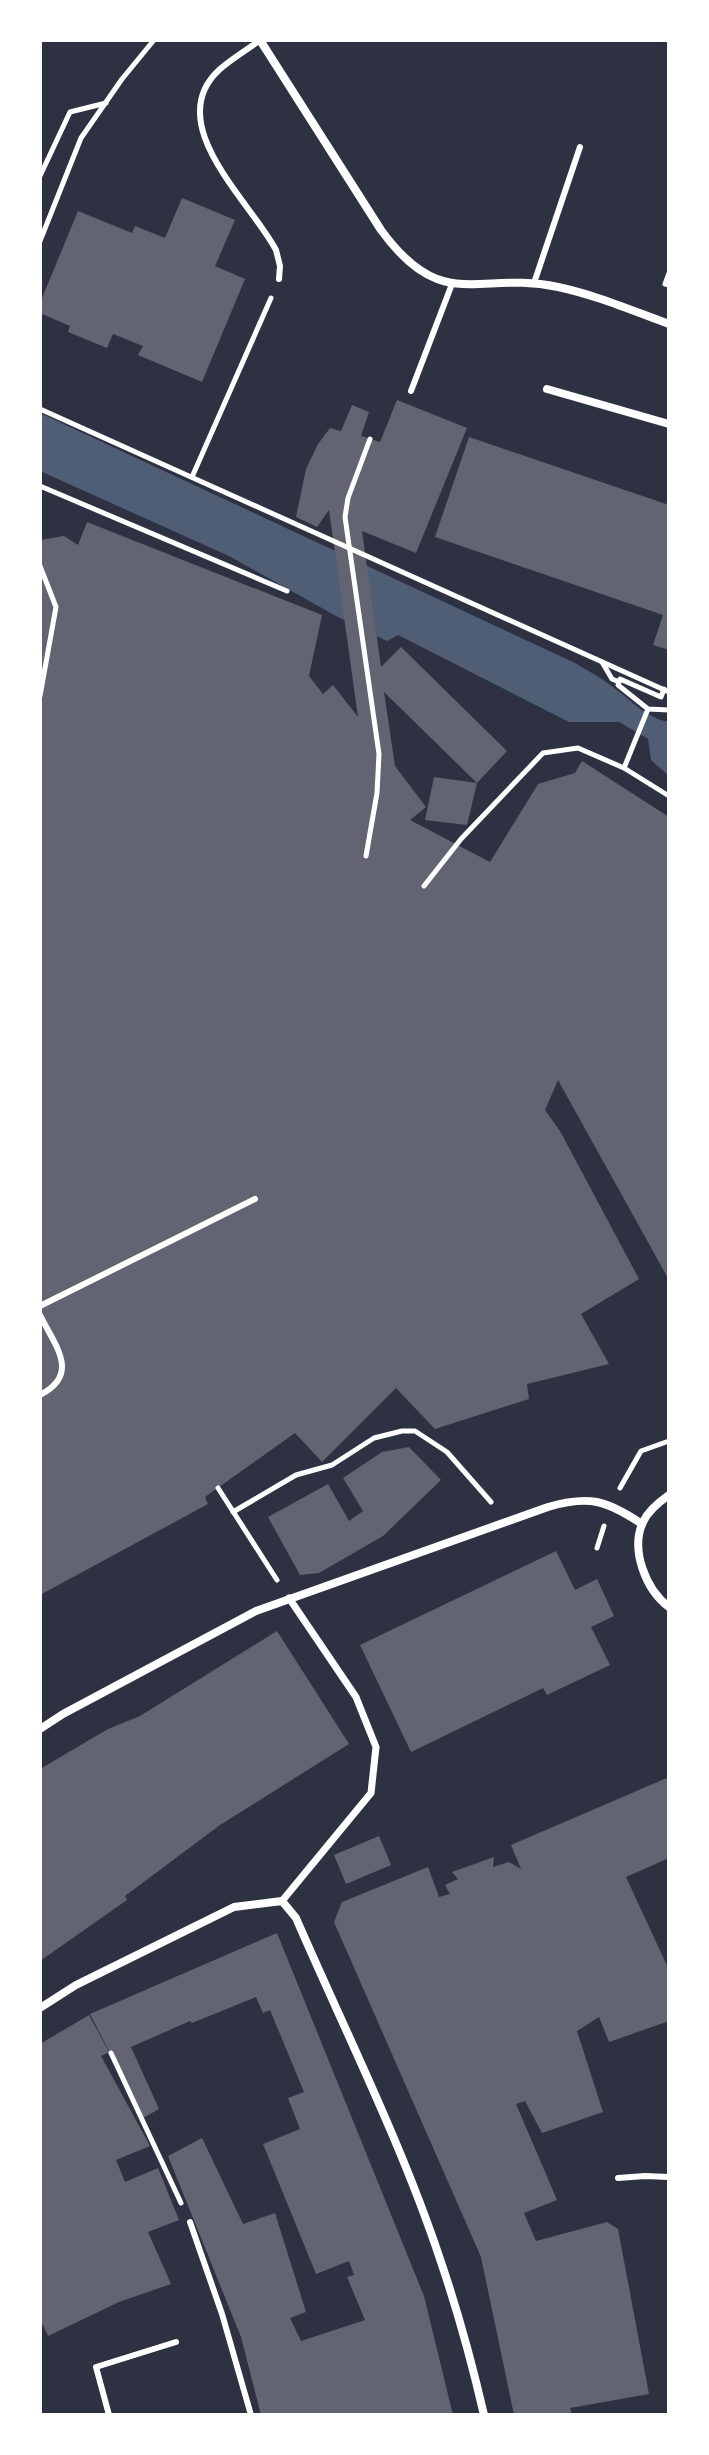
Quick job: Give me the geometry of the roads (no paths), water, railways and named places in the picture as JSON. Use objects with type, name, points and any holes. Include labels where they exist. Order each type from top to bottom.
[{"type":"street","points":[[260,40],[395,249],[421,271],[452,284],[534,283],[578,292],[669,324]]},
{"type":"street","points":[[547,389],[669,424]]},
{"type":"street","points":[[669,1495],[652,1509],[642,1524],[639,1542],[648,1585],[669,1607]]},
{"type":"street","points":[[40,1729],[221,1630],[289,1598],[507,1521],[575,1499],[597,1500],[620,1509],[642,1524]]},
{"type":"street","points":[[40,2008],[76,1985],[234,1907],[282,1901],[371,1793],[376,1747],[356,1697],[289,1598]]},
{"type":"street","points":[[282,1901],[296,1918],[406,2170],[440,2259],[469,2350],[484,2415]]},
{"type":"lane","points":[[260,40],[218,71],[210,81],[203,94],[200,119],[213,156],[276,250],[279,279]]},
{"type":"lane","points":[[534,283],[580,147]]},
{"type":"lane","points":[[411,391],[452,284]]},
{"type":"lane","points":[[40,1306],[255,1199]]},
{"type":"lane","points":[[40,1315],[62,1360],[63,1371],[54,1388],[40,1395]]},
{"type":"lane","points":[[618,2178],[669,2177]]},
{"type":"lane","points":[[190,2222],[222,2314],[251,2415]]},
{"type":"lane","points":[[109,2415],[96,2367],[176,2342]]},
{"type":"water","points":[[40,413],[575,663],[605,681],[646,713],[669,722],[669,776],[651,760],[648,739],[619,722],[569,722],[398,635],[387,641],[229,556],[40,471]]}]
